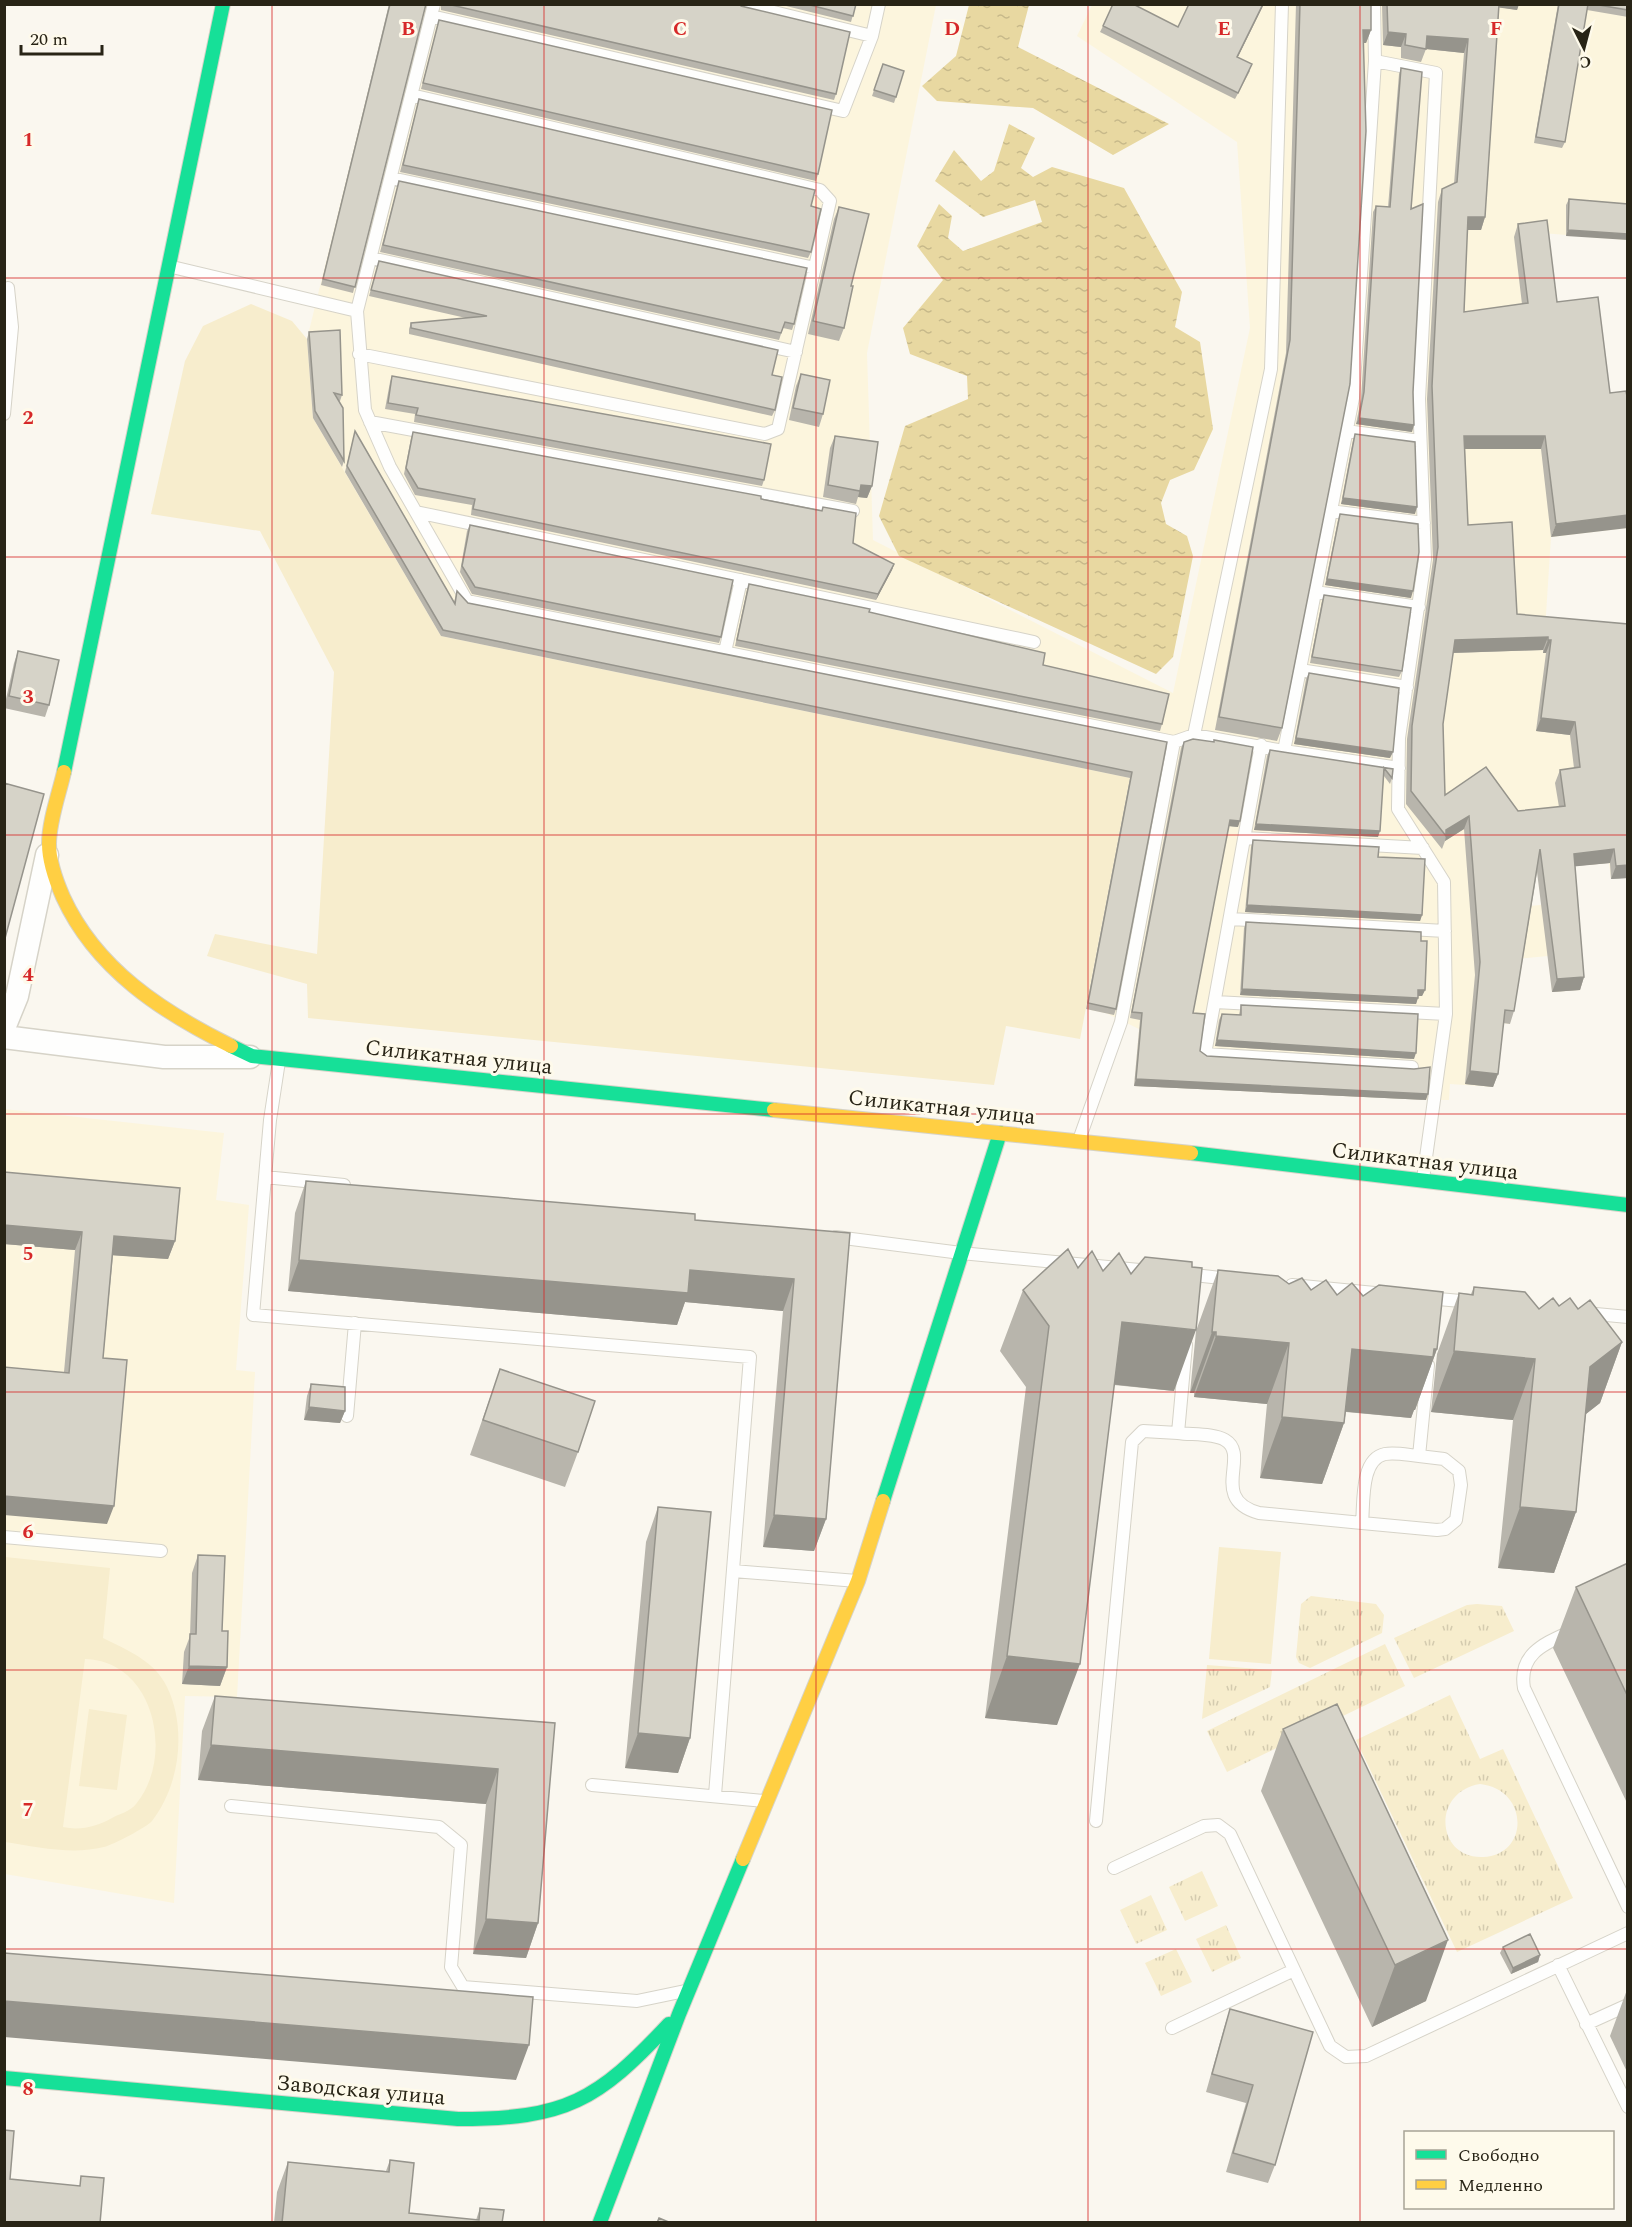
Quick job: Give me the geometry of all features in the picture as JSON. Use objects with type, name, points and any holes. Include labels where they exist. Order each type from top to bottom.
[{"type":"street","points":[[4,1028],[17,996],[223,4]]},
{"type":"street","name":"Силикатная улица","points":[[49,844],[58,883],[72,917],[96,952],[132,988],[178,1019],[252,1056],[1079,1141],[1628,1205]]},
{"type":"street","points":[[4,1037],[164,1058],[252,1056]]},
{"type":"street","points":[[600,2223],[679,2014],[858,1581],[1000,1133]]},
{"type":"street","name":"Заводская улица","points":[[4,2078],[458,2119],[501,2120],[545,2112],[575,2102],[616,2079],[679,2014]]},
{"type":"lane","points":[[741,4],[872,36]]},
{"type":"lane","points":[[879,4],[872,36],[843,111],[432,10],[357,311],[359,354],[365,410],[370,422],[390,467],[467,601],[1174,742],[1194,735],[1399,768]]},
{"type":"lane","points":[[1194,735],[1270,369],[1282,4]]},
{"type":"lane","points":[[1284,751],[1353,398],[1375,62],[1374,4]]},
{"type":"lane","points":[[1375,62],[1436,73],[1419,399],[1425,559],[1399,738],[1398,809],[1444,882],[1446,1014],[1423,1181]]},
{"type":"lane","points":[[359,354],[765,434],[778,429],[830,201],[820,190],[411,95]]},
{"type":"lane","points":[[391,178],[815,268]]},
{"type":"lane","points":[[370,258],[796,352]]},
{"type":"lane","points":[[167,266],[357,311]]},
{"type":"lane","points":[[4,414],[12,327],[8,288]]},
{"type":"lane","points":[[370,422],[853,511]]},
{"type":"lane","points":[[1346,431],[1420,441]]},
{"type":"lane","points":[[1330,511],[1424,523]]},
{"type":"lane","points":[[416,512],[1034,642]]},
{"type":"lane","points":[[725,652],[741,580]]},
{"type":"lane","points":[[1315,592],[1419,607]]},
{"type":"lane","points":[[1300,670],[1407,687]]},
{"type":"lane","points":[[1079,1141],[1120,1022],[1174,742]]},
{"type":"lane","points":[[1261,745],[1205,1054],[1412,1067]]},
{"type":"lane","points":[[1244,838],[1423,848]]},
{"type":"lane","points":[[1230,919],[1445,932]]},
{"type":"lane","points":[[1215,1002],[1446,1014]]},
{"type":"lane","points":[[279,1060],[265,1177],[253,1315],[750,1357],[715,1795]]},
{"type":"lane","points":[[265,1177],[360,1186]]},
{"type":"lane","points":[[821,1236],[961,1253],[1166,1272],[1193,1281],[1239,1280]]},
{"type":"lane","points":[[1274,1283],[1406,1296],[1434,1304],[1480,1303]]},
{"type":"lane","points":[[1571,1311],[1628,1317]]},
{"type":"lane","points":[[347,1416],[354,1323]]},
{"type":"lane","points":[[1178,1433],[1188,1332]]},
{"type":"lane","points":[[1419,1456],[1429,1355]]},
{"type":"lane","points":[[1096,1821],[1132,1442],[1143,1431],[1218,1437],[1228,1442],[1234,1452],[1231,1487],[1238,1501],[1249,1510],[1362,1523],[1437,1530],[1445,1529],[1456,1520],[1461,1485],[1459,1471],[1444,1459],[1384,1454],[1373,1461],[1367,1474],[1362,1523]]},
{"type":"lane","points":[[4,1537],[161,1551]]},
{"type":"lane","points":[[733,1571],[858,1581]]},
{"type":"lane","points":[[1588,1623],[1532,1652],[1526,1663],[1523,1680],[1528,1696],[1628,1907]]},
{"type":"lane","points":[[592,1785],[769,1801]]},
{"type":"lane","points":[[231,1806],[439,1827],[461,1845],[451,1967],[463,1987],[636,2001],[689,1990]]},
{"type":"lane","points":[[1114,1868],[1204,1826],[1224,1828],[1230,1834],[1330,2046],[1338,2054],[1356,2058],[1628,1933]]},
{"type":"lane","points":[[1558,1965],[1628,2107]]},
{"type":"lane","points":[[1172,2028],[1294,1970]]},
{"type":"lane","points":[[1586,2024],[1628,2005]]},
{"type":"shaded area","points":[[389,5],[936,5],[867,353],[873,540],[1173,693],[1250,328],[1237,142],[1077,36],[1092,5],[1627,5],[1627,240],[1542,233],[1552,315],[1605,406],[1628,453],[1627,528],[1551,537],[1545,630],[1628,642],[1611,879],[1609,863],[1588,865],[1523,852],[1511,908],[1549,904],[1580,990],[1552,992],[1548,956],[1504,960],[1510,1024],[1500,1023],[1493,1087],[1450,1084],[1449,1100],[1427,1100],[1134,1086],[1139,1029],[1106,1013],[1086,1009],[1129,778],[441,636],[313,418],[307,339]]},
{"type":"shaded area","points":[[4,1109],[224,1133],[216,1200],[249,1205],[236,1370],[255,1372],[237,1697],[185,1696],[174,1903],[5,1874]]},
{"type":"green space","points":[[251,304],[292,321],[307,339],[313,418],[441,636],[1130,778],[1080,1039],[1006,1026],[994,1085],[308,1018],[307,984],[207,956],[215,934],[317,954],[334,672],[260,531],[151,514],[185,361],[203,326]]},
{"type":"green space","points":[[1219,1547],[1281,1552],[1271,1664],[1209,1659]]},
{"type":"green space","points":[[5,1557],[110,1568],[103,1638],[148,1663],[162,1678],[173,1703],[177,1720],[178,1756],[169,1791],[162,1807],[149,1824],[104,1847],[67,1850],[5,1842]],"holes":[[[85,1659],[109,1664],[128,1676],[142,1693],[151,1715],[155,1738],[154,1762],[148,1784],[131,1809],[95,1825],[82,1828],[63,1827]]]},
{"type":"green space","points":[[1311,1596],[1376,1604],[1384,1615],[1382,1633],[1310,1668],[1299,1663],[1296,1657],[1301,1604]]},
{"type":"green space","points":[[1467,1605],[1502,1606],[1514,1631],[1414,1678],[1394,1638]]},
{"type":"green space","points":[[1385,1644],[1405,1686],[1227,1772],[1207,1731]]},
{"type":"green space","points":[[1207,1665],[1272,1670],[1270,1687],[1202,1719]]},
{"type":"green space","points":[[1450,1695],[1480,1759],[1503,1749],[1573,1898],[1457,1952],[1356,1740]],"holes":[[[1480,1784],[1496,1788],[1508,1797],[1515,1809],[1518,1822],[1516,1834],[1509,1845],[1498,1853],[1483,1857],[1467,1855],[1456,1848],[1448,1837],[1447,1811],[1453,1799],[1464,1790]]]},
{"type":"green space","points":[[89,1709],[127,1715],[117,1790],[79,1786]]},
{"type":"green space","points":[[1202,1871],[1218,1906],[1185,1921],[1169,1887]]},
{"type":"green space","points":[[1151,1895],[1167,1930],[1136,1944],[1120,1910]]},
{"type":"green space","points":[[1226,1925],[1241,1958],[1212,1972],[1196,1939]]},
{"type":"green space","points":[[1176,1949],[1192,1982],[1161,1996],[1145,1963]]},
{"type":"water","points":[[969,5],[1029,5],[1018,47],[1169,124],[1113,155],[1033,108],[937,101],[922,86],[956,56]]},
{"type":"water","points":[[1009,124],[1035,138],[1021,168],[1033,177],[1052,167],[1124,188],[1182,292],[1175,327],[1200,342],[1213,429],[1194,470],[1170,480],[1161,503],[1166,524],[1187,536],[1193,556],[1173,657],[1156,674],[899,556],[879,516],[905,426],[968,399],[967,376],[910,354],[903,328],[943,280],[917,246],[939,204],[952,216],[948,238],[963,251],[1042,222],[1035,200],[983,217],[935,181],[954,150],[981,181],[994,171]]},
{"type":"building","points":[[390,4],[426,4],[355,287],[323,279]]},
{"type":"building","points":[[447,4],[740,4],[850,32],[836,94]]},
{"type":"building","points":[[806,4],[856,4],[853,16]]},
{"type":"building","points":[[1113,4],[1133,4],[1178,27],[1189,4],[1263,4],[1237,57],[1252,64],[1238,93],[1103,26]]},
{"type":"building","points":[[1300,4],[1371,4],[1371,30],[1363,30],[1366,131],[1350,384],[1282,728],[1219,717],[1290,340]]},
{"type":"building","points":[[1387,4],[1499,4],[1485,217],[1468,217],[1464,312],[1528,303],[1518,224],[1547,220],[1557,302],[1598,297],[1610,393],[1626,391],[1628,401],[1628,515],[1556,524],[1545,436],[1464,436],[1468,525],[1512,522],[1517,614],[1628,624],[1628,865],[1616,866],[1614,849],[1574,854],[1584,977],[1557,979],[1540,849],[1514,1011],[1505,1010],[1498,1074],[1470,1071],[1480,962],[1469,816],[1446,830],[1446,836],[1411,791],[1412,726],[1438,547],[1432,386],[1442,189],[1457,182],[1468,39],[1427,36],[1426,49],[1405,45],[1406,34],[1388,32]],"holes":[[[1548,637],[1548,640],[1551,640],[1541,718],[1575,722],[1580,767],[1560,770],[1565,806],[1518,811],[1486,767],[1445,795],[1443,724],[1455,640]]]},
{"type":"building","points":[[1559,4],[1588,4],[1565,142],[1536,137]]},
{"type":"building","points":[[1593,4],[1628,4],[1628,10]]},
{"type":"building","points":[[439,20],[832,110],[818,174],[423,83]]},
{"type":"building","points":[[883,64],[904,71],[896,97],[874,90]]},
{"type":"building","points":[[1401,68],[1422,72],[1411,209],[1423,204],[1413,392],[1414,425],[1359,418],[1364,392],[1376,206],[1390,207]]},
{"type":"building","points":[[419,99],[815,190],[811,206],[821,209],[811,252],[403,165]]},
{"type":"building","points":[[399,181],[807,268],[794,324],[785,322],[781,333],[383,245]]},
{"type":"building","points":[[1569,199],[1628,204],[1628,234],[1568,230]]},
{"type":"building","points":[[839,207],[869,214],[851,286],[853,286],[844,328],[813,321]]},
{"type":"building","points":[[379,261],[778,350],[772,375],[782,377],[775,410],[411,328],[411,323],[487,316],[371,290]]},
{"type":"building","points":[[340,330],[342,395],[334,393],[343,408],[344,461],[315,411],[309,332]]},
{"type":"building","points":[[801,374],[830,380],[823,414],[793,408]]},
{"type":"building","points":[[392,376],[771,444],[764,480],[416,415],[418,408],[388,403]]},
{"type":"building","points":[[355,431],[455,604],[457,591],[468,603],[1167,742],[1116,1009],[1088,1003],[1132,772],[443,630],[347,466]]},
{"type":"building","points":[[413,432],[761,496],[761,499],[822,511],[823,507],[856,513],[853,543],[894,564],[878,594],[473,509],[475,499],[418,488],[406,468]]},
{"type":"building","points":[[1355,434],[1415,442],[1417,507],[1343,498]]},
{"type":"building","points":[[835,436],[878,442],[872,486],[861,485],[860,491],[828,485]]},
{"type":"building","points":[[1340,514],[1418,524],[1419,552],[1413,591],[1327,579]]},
{"type":"building","points":[[470,525],[733,580],[721,637],[475,587],[462,566]]},
{"type":"building","points":[[749,584],[870,609],[869,612],[1045,653],[1043,665],[1169,694],[1162,724],[737,640]]},
{"type":"building","points":[[1324,595],[1411,608],[1402,671],[1312,657]]},
{"type":"building","points":[[18,651],[59,660],[49,705],[9,696]]},
{"type":"building","points":[[1309,673],[1399,688],[1393,752],[1296,738]]},
{"type":"building","points":[[1193,739],[1253,747],[1240,821],[1230,820],[1193,1013],[1205,1014],[1200,1051],[1207,1056],[1414,1069],[1430,1067],[1428,1094],[1136,1079],[1142,1013],[1132,1012],[1184,742]]},
{"type":"building","points":[[1270,750],[1393,769],[1392,778],[1384,768],[1380,831],[1256,824]]},
{"type":"building","points":[[4,783],[44,794],[4,942]]},
{"type":"building","points":[[1253,840],[1379,847],[1378,857],[1425,859],[1422,915],[1247,905]]},
{"type":"building","points":[[1246,922],[1421,932],[1421,941],[1427,941],[1425,990],[1418,990],[1418,998],[1242,989]]},
{"type":"building","points":[[1241,1005],[1418,1014],[1416,1053],[1217,1040],[1222,1014],[1241,1015]]},
{"type":"building","points":[[4,1172],[180,1188],[175,1241],[114,1236],[103,1358],[127,1360],[114,1506],[4,1496],[4,1367],[69,1373],[82,1232],[4,1225]]},
{"type":"building","points":[[306,1181],[695,1214],[695,1220],[850,1233],[826,1519],[774,1515],[794,1279],[690,1270],[688,1293],[299,1260]]},
{"type":"building","points":[[1068,1249],[1078,1268],[1092,1251],[1103,1271],[1119,1253],[1131,1274],[1145,1257],[1192,1262],[1192,1267],[1202,1268],[1196,1330],[1122,1322],[1080,1664],[1007,1656],[1049,1326],[1023,1290]]},
{"type":"building","points":[[1218,1270],[1278,1276],[1289,1284],[1302,1278],[1311,1290],[1326,1280],[1337,1295],[1352,1283],[1363,1296],[1379,1285],[1443,1292],[1437,1349],[1434,1349],[1433,1357],[1352,1349],[1344,1423],[1282,1417],[1289,1343],[1216,1336],[1216,1332],[1212,1332]]},
{"type":"building","points":[[1474,1287],[1525,1292],[1539,1309],[1553,1298],[1559,1306],[1570,1298],[1578,1309],[1590,1300],[1622,1342],[1590,1367],[1576,1512],[1520,1507],[1535,1359],[1454,1351],[1459,1293],[1473,1295]]},
{"type":"building","points":[[500,1369],[595,1401],[578,1452],[483,1420]]},
{"type":"building","points":[[311,1384],[345,1387],[345,1411],[309,1407]]},
{"type":"building","points":[[658,1507],[711,1512],[690,1738],[638,1733]]},
{"type":"building","points":[[198,1555],[225,1556],[222,1631],[228,1631],[227,1667],[189,1666],[190,1634],[196,1634]]},
{"type":"building","points":[[1628,1563],[1628,1697],[1576,1587]]},
{"type":"building","points":[[215,1696],[555,1723],[538,1923],[486,1919],[498,1769],[211,1745]]},
{"type":"building","points":[[1337,1704],[1448,1940],[1395,1965],[1283,1729]]},
{"type":"building","points":[[1530,1934],[1540,1955],[1513,1968],[1503,1947]]},
{"type":"building","points":[[4,1953],[533,1997],[529,2045],[4,2001]]},
{"type":"building","points":[[1230,2009],[1313,2032],[1275,2165],[1233,2153],[1253,2085],[1212,2074]]},
{"type":"building","points":[[4,2130],[14,2131],[10,2179],[80,2186],[81,2176],[104,2178],[100,2223],[4,2223]]},
{"type":"building","points":[[390,2160],[414,2163],[409,2213],[479,2220],[480,2208],[504,2210],[502,2223],[282,2223],[288,2162],[389,2172]]},
{"type":"building","points":[[659,2218],[671,2223],[657,2223]]},
{"type":"traffic: fast","points":[[64,772],[223,4]]},
{"type":"traffic: fast","points":[[231,1046],[252,1056],[774,1110]]},
{"type":"traffic: fast","points":[[883,1501],[1000,1133]]},
{"type":"traffic: fast","points":[[1191,1153],[1628,1205]]},
{"type":"traffic: fast","points":[[600,2222],[679,2014],[743,1859]]},
{"type":"traffic: fast","points":[[4,2078],[458,2119],[495,2118],[526,2115],[553,2109],[577,2100],[599,2088],[621,2071],[669,2024]]},
{"type":"traffic: slow","points":[[64,772],[49,835],[49,851],[63,897],[77,923],[93,946],[134,986],[180,1018],[231,1046]]},
{"type":"traffic: slow","points":[[774,1110],[1191,1153]]},
{"type":"traffic: slow","points":[[743,1859],[858,1581],[883,1501]]}]
